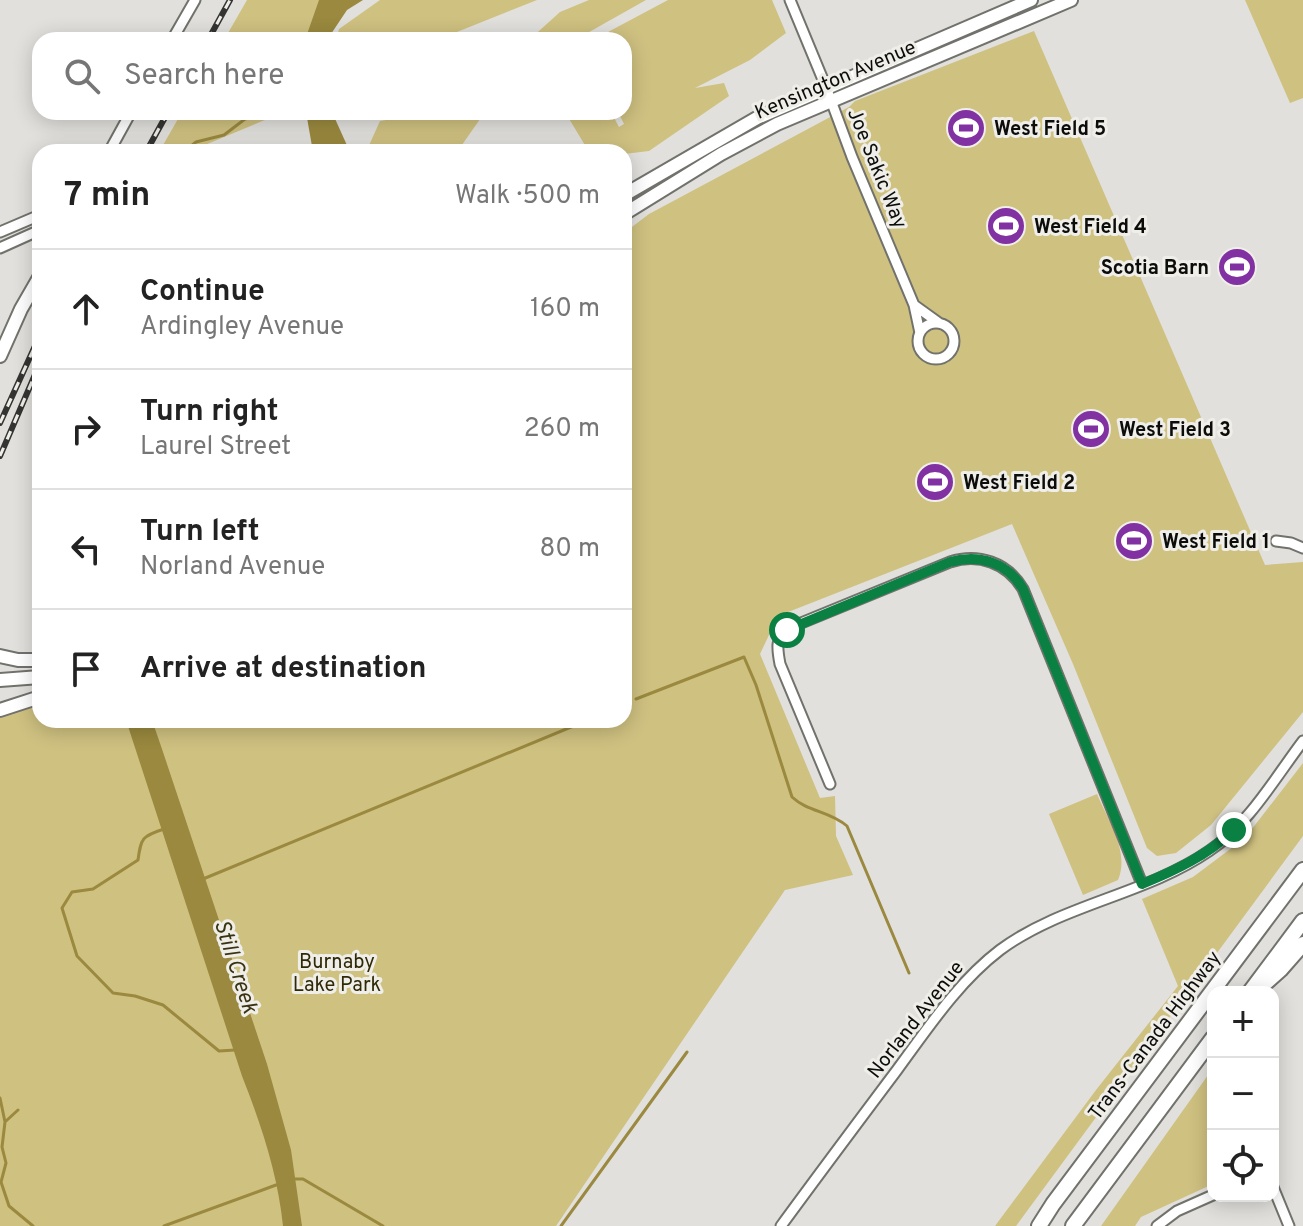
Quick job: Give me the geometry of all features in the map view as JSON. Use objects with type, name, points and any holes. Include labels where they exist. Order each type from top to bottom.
[{"type":"highway","name":"Trans-Canada Highway","points":[[1039,1226],[1303,870]]},
{"type":"highway","points":[[1256,986],[1303,921]]},
{"type":"highway","points":[[1260,986],[1281,969],[1303,944]]},
{"type":"highway","points":[[1073,1226],[1207,1046]]},
{"type":"main road","name":"Kensington Avenue","points":[[632,190],[721,136],[826,87],[1031,0]]},
{"type":"main road","name":"Kensington Avenue","points":[[632,209],[721,154],[777,124],[1071,0]]},
{"type":"main road","points":[[0,356],[32,290]]},
{"type":"main road","points":[[0,656],[32,660]]},
{"type":"main road","points":[[0,680],[32,678]]},
{"type":"main road","points":[[0,710],[32,700]]},
{"type":"street","points":[[177,32],[195,0]]},
{"type":"street","name":"Joe Sakic Way","points":[[790,0],[914,305],[920,333],[917,342],[922,353],[932,359],[944,358],[952,350],[954,338],[948,328],[939,323]]},
{"type":"street","points":[[113,144],[127,120]]},
{"type":"street","points":[[0,232],[32,218]]},
{"type":"street","points":[[0,248],[32,234]]},
{"type":"street","points":[[914,305],[939,323]]},
{"type":"street","points":[[920,333],[928,325],[939,323]]},
{"type":"street","points":[[1276,541],[1303,548]]},
{"type":"street","points":[[830,784],[780,664],[777,649],[779,637],[789,628],[950,562],[972,558],[986,560],[1010,573],[1023,589],[1142,884]]},
{"type":"street","name":"Norland Avenue","points":[[781,1226],[972,973],[1003,948],[1032,931],[1189,864],[1223,840],[1245,818],[1303,741]]},
{"type":"street","points":[[1157,1226],[1177,1211],[1207,1198]]},
{"type":"street","points":[[1279,1202],[1289,1226]]},
{"type":"green space","points":[[247,0],[334,0],[317,32],[229,32]]},
{"type":"green space","points":[[380,0],[537,0],[457,32],[338,32]]},
{"type":"green space","points":[[589,0],[646,0],[589,32],[538,32],[560,12]]},
{"type":"green space","points":[[668,0],[772,0],[786,33],[750,60],[695,88],[724,83],[729,96],[649,151],[632,153],[632,144],[584,144],[570,120],[615,120],[619,127],[624,124],[622,120],[632,120],[632,32],[608,32]]},
{"type":"green space","points":[[1245,0],[1303,0],[1303,98],[1290,103]]},
{"type":"green space","name":"Burnaby Lake Park","points":[[1034,31],[1265,565],[1303,562],[1303,712],[1211,825],[1176,853],[1157,856],[1147,848],[1073,664],[1012,524],[778,616],[760,654],[820,798],[835,796],[836,836],[853,875],[785,890],[556,1226],[0,1226],[0,705],[32,705],[32,728],[632,728],[632,227],[649,214],[855,101]]},
{"type":"green space","points":[[177,120],[265,120],[207,144],[164,144]]},
{"type":"green space","points":[[479,120],[463,144],[370,144],[380,121]]},
{"type":"green space","points":[[1303,763],[1303,836],[1016,1226],[995,1226],[1178,986],[1142,899],[1193,877],[1245,838]]},
{"type":"green space","points":[[1097,794],[1120,847],[1121,869],[1118,880],[1083,895],[1049,814]]},
{"type":"green space","points":[[1207,1076],[1207,1187],[1141,1217],[1135,1226],[1101,1226]]},
{"type":"shaded area","points":[[319,0],[363,0],[347,10],[332,32],[308,32]]},
{"type":"shaded area","points":[[307,120],[336,120],[346,144],[312,144]]},
{"type":"shaded area","points":[[129,728],[155,728],[267,1064],[291,1150],[302,1226],[283,1226],[273,1169]]},
{"type":"waterway","points":[[194,144],[224,135],[244,120]]},
{"type":"waterway","points":[[636,699],[744,657],[792,797],[847,826],[909,973]]},
{"type":"waterway","points":[[203,879],[569,728]]},
{"type":"waterway","points":[[164,829],[144,839],[138,860],[93,889],[72,892],[62,908],[77,956],[113,993],[163,1005],[219,1051],[235,1050]]},
{"type":"waterway","points":[[561,1226],[687,1052]]},
{"type":"waterway","points":[[0,1098],[5,1122],[2,1147],[6,1163],[1,1182],[9,1206],[33,1226]]},
{"type":"waterway","points":[[6,1121],[18,1110]]},
{"type":"waterway","points":[[291,1179],[303,1179],[383,1226]]},
{"type":"waterway","points":[[164,1226],[276,1185]]},
{"type":"railway","points":[[212,32],[230,0]]},
{"type":"railway","points":[[150,144],[164,120]]},
{"type":"railway","points":[[0,423],[32,353]]},
{"type":"railway","points":[[0,456],[32,382]]},
{"type":"place","name":"West Field 5","points":[[966,128]]},
{"type":"place","name":"West Field 4","points":[[1006,226]]},
{"type":"place","name":"Scotia Barn","points":[[1237,267]]},
{"type":"place","name":"West Field 3","points":[[1091,429]]},
{"type":"place","name":"West Field 2","points":[[935,482]]},
{"type":"place","name":"West Field 1","points":[[1134,541]]},
{"type":"route","points":[[787,630],[950,562],[972,558],[994,562],[1018,580],[1023,589],[1142,884],[1189,864],[1234,830]]},
{"type":"water label","name":"Still Creek","points":[[237,966]]}]
